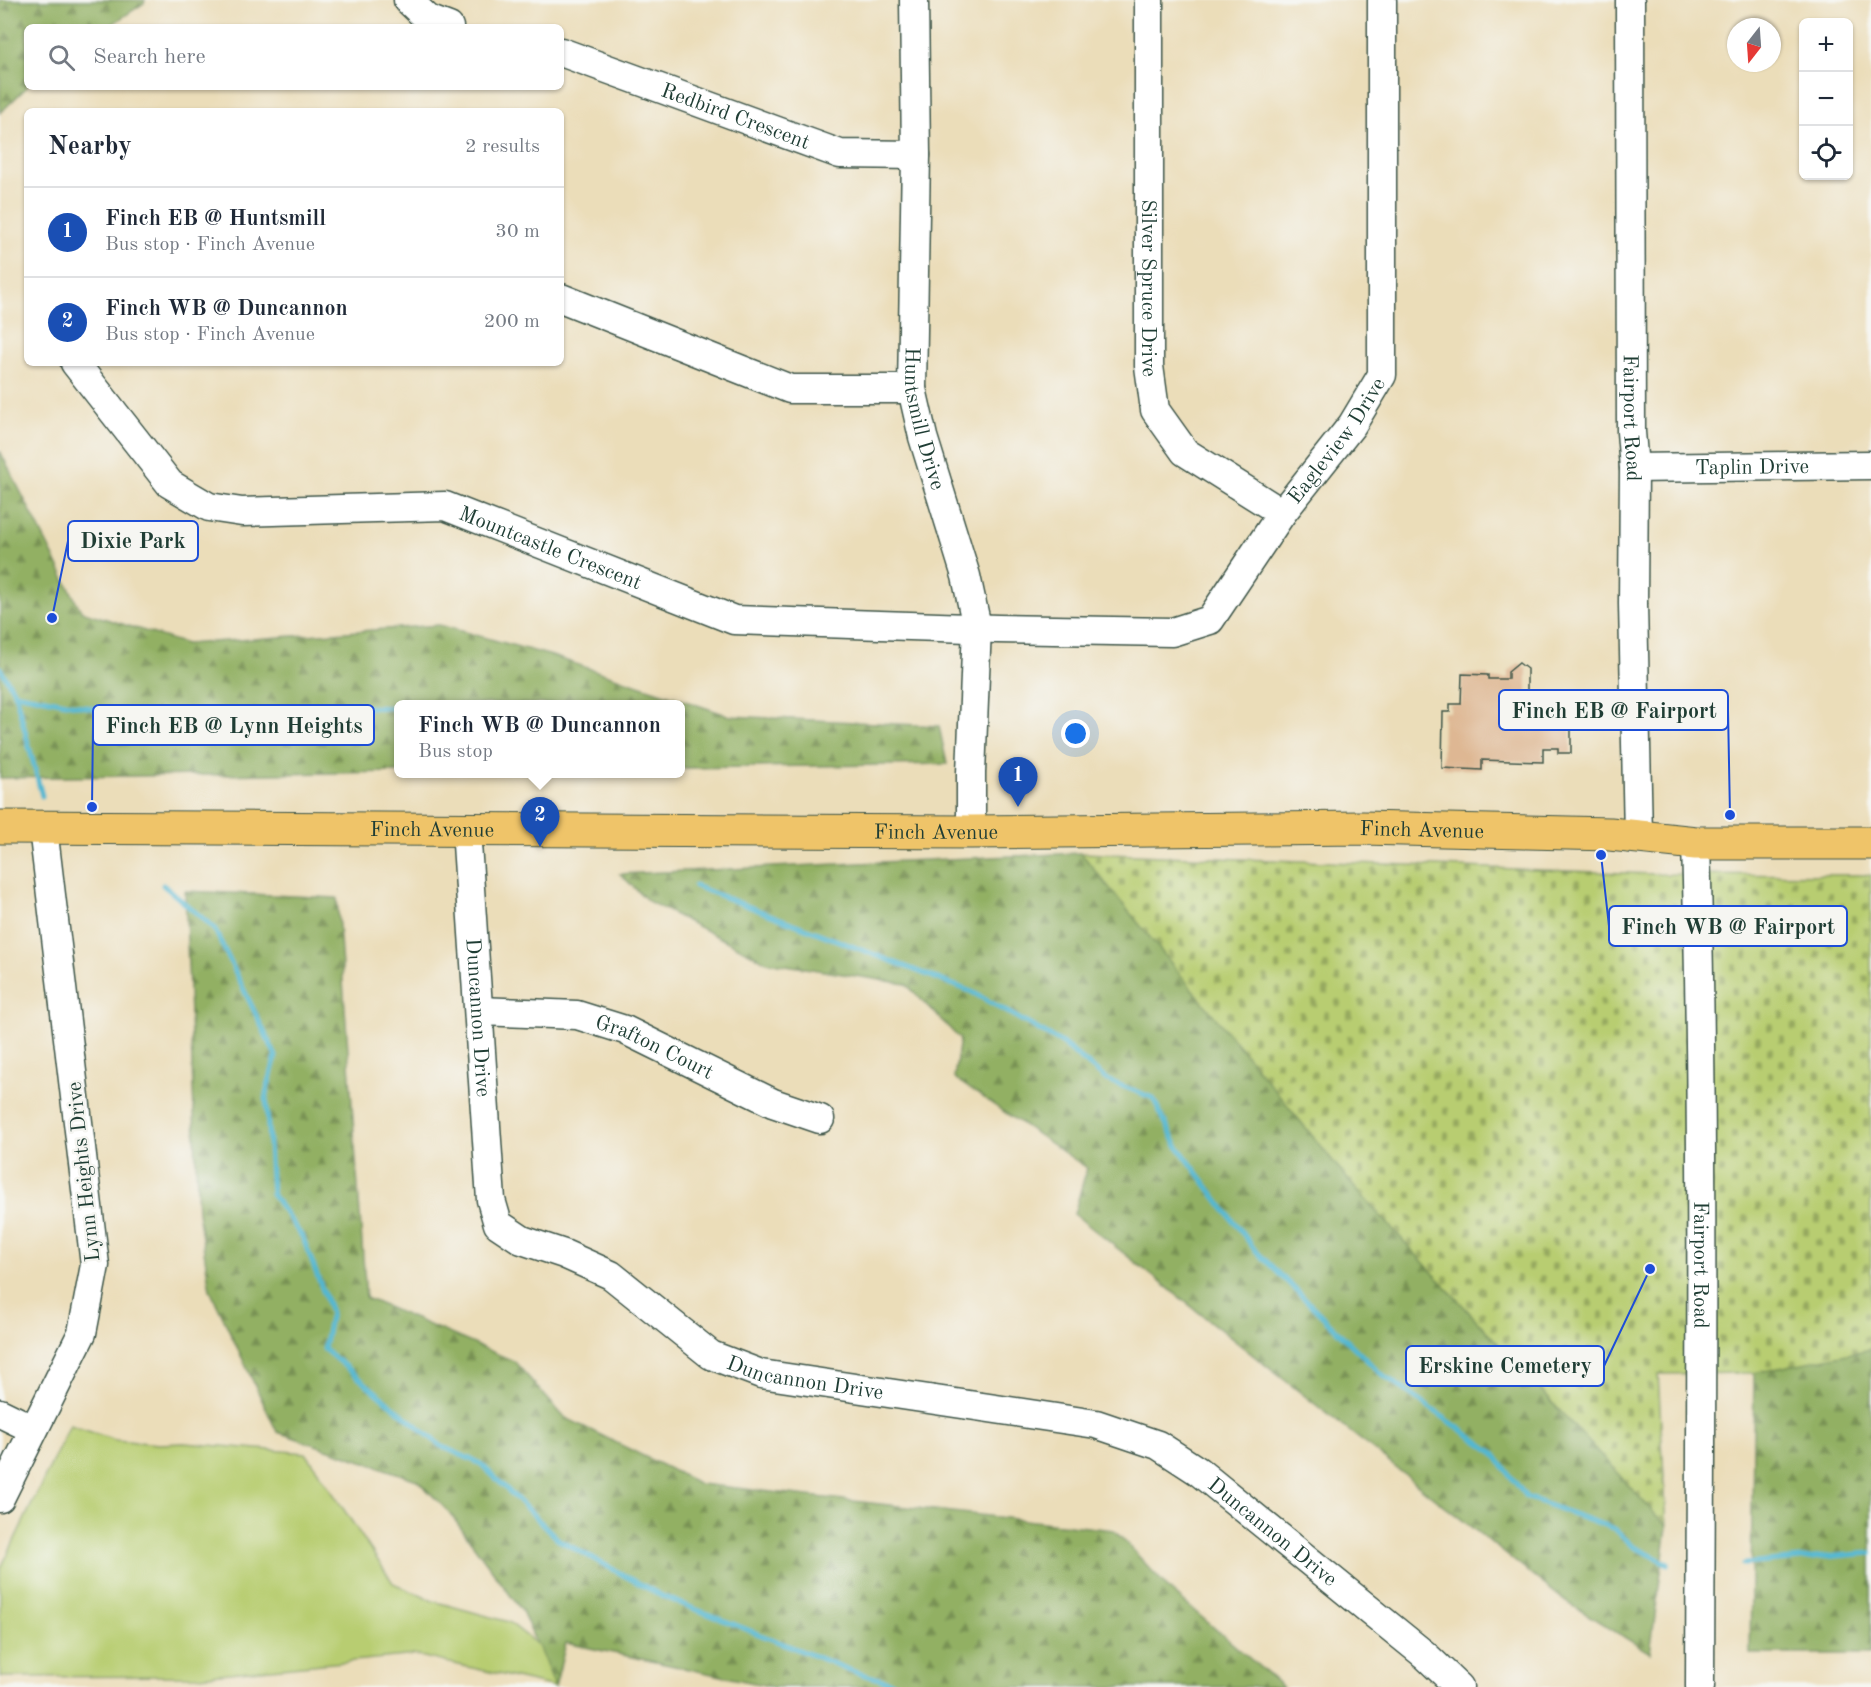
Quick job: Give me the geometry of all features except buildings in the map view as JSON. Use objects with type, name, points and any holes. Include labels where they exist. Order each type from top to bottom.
[{"type":"main road","name":"Finch Avenue","points":[[0,827],[971,832],[1363,828],[1638,836],[1696,843],[1871,843]]},
{"type":"street","points":[[408,0],[428,19],[441,24]]},
{"type":"street","name":"Huntsmill Drive","points":[[914,0],[916,155],[912,389],[923,437],[966,576],[977,627],[970,773],[971,832]]},
{"type":"street","name":"Silver Spruce Drive","points":[[1149,0],[1149,366],[1155,410],[1185,452],[1282,513]]},
{"type":"street","name":"Eagleview Drive","points":[[977,627],[1172,632],[1210,620],[1282,513],[1352,424],[1382,375],[1382,0]]},
{"type":"street","name":"Fairport Road","points":[[1630,0],[1631,432],[1634,468],[1633,604],[1638,836]]},
{"type":"street","name":"Redbird Crescent","points":[[564,53],[840,154],[916,155]]},
{"type":"street","points":[[564,299],[790,389],[912,389]]},
{"type":"street","name":"Mountcastle Crescent","points":[[77,366],[170,484],[209,507],[242,512],[445,506],[734,620],[977,627]]},
{"type":"street","name":"Taplin Drive","points":[[1634,468],[1871,465]]},
{"type":"street","name":"Lynn Heights Drive","points":[[0,1498],[82,1333],[95,1266],[43,828]]},
{"type":"street","name":"Duncannon Drive","points":[[466,829],[491,1200],[498,1224],[522,1240],[564,1254],[611,1275],[711,1355],[761,1374],[1096,1424],[1158,1445],[1198,1471],[1425,1655],[1459,1687]]},
{"type":"street","name":"Fairport Road","points":[[1696,843],[1702,1299],[1701,1687]]},
{"type":"street","name":"Grafton Court","points":[[479,1011],[577,1015],[625,1030],[773,1103],[820,1119]]},
{"type":"street","points":[[0,1413],[33,1429]]},
{"type":"green space","points":[[0,0],[145,0],[144,3],[112,24],[24,24],[24,90],[0,113]]},
{"type":"green space","points":[[0,451],[81,611],[186,644],[439,625],[552,656],[683,700],[394,700],[394,772],[0,778]]},
{"type":"green space","points":[[685,701],[730,716],[939,726],[947,764],[685,768]]},
{"type":"green space","points":[[1081,853],[1355,1188],[1667,1527],[1650,1653],[1565,1601],[1074,1214],[1087,1168],[954,1078],[960,1039],[906,984],[767,962],[648,901],[620,874]]},
{"type":"green space","points":[[1081,853],[1653,874],[1871,875],[1871,1349],[1754,1373],[1658,1374],[1667,1527],[1355,1188]]},
{"type":"green space","points":[[185,891],[337,898],[366,1298],[514,1361],[564,1417],[700,1484],[1114,1530],[1170,1590],[1283,1687],[773,1687],[566,1643],[555,1687],[522,1611],[449,1512],[417,1480],[277,1432],[210,1290],[198,1212]]},
{"type":"green space","points":[[1871,1349],[1871,1654],[1750,1654],[1754,1373]]},
{"type":"green space","points":[[70,1425],[115,1440],[306,1453],[393,1583],[433,1601],[509,1622],[539,1646],[555,1687],[415,1655],[199,1676],[0,1677],[0,1570]]},
{"type":"waterway","points":[[0,668],[15,693],[42,796]]},
{"type":"waterway","points":[[15,693],[101,710],[272,722],[358,707],[394,708]]},
{"type":"waterway","points":[[163,885],[214,928],[276,1056],[266,1094],[272,1194],[303,1238],[331,1312],[324,1349],[441,1446],[481,1464],[559,1540],[662,1596],[855,1672],[907,1687]]},
{"type":"waterway","points":[[695,886],[972,992],[1062,1043],[1107,1080],[1153,1098],[1176,1144],[1255,1250],[1379,1372],[1493,1452],[1526,1497],[1615,1529],[1633,1546],[1668,1564]]},
{"type":"waterway","points":[[1744,1564],[1871,1553]]},
{"type":"place","name":"Dixie Park","points":[[52,618]]},
{"type":"place","name":"Finch EB @ Lynn Heights","points":[[92,807]]},
{"type":"place","name":"Finch EB @ Huntsmill","points":[[1018,807]]},
{"type":"place","name":"Finch EB @ Fairport","points":[[1730,815]]},
{"type":"place","name":"Finch WB @ Duncannon","points":[[540,847]]},
{"type":"place","name":"Finch WB @ Fairport","points":[[1601,855]]},
{"type":"place","name":"Erskine Cemetery","points":[[1650,1269]]}]
